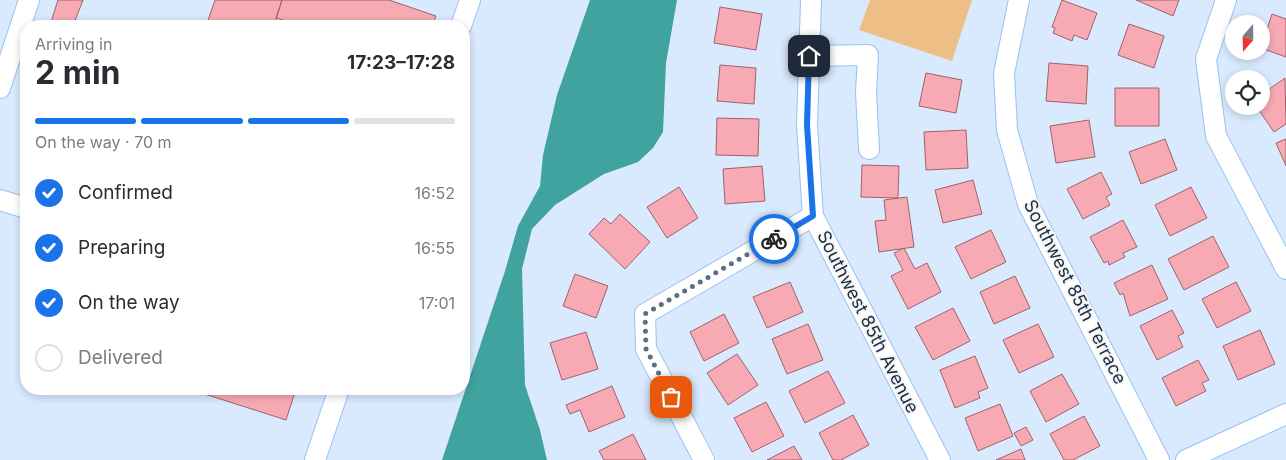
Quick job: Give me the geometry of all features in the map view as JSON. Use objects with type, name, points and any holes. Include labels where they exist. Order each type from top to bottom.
[{"type":"street","points":[[22,20],[29,0]]},
{"type":"street","points":[[463,20],[470,0]]},
{"type":"street","name":"Southwest 85th Avenue","points":[[811,0],[807,125],[813,216],[940,460]]},
{"type":"street","name":"Southwest 85th Terrace","points":[[1019,0],[1004,73],[1007,130],[1028,204],[1160,460]]},
{"type":"street","points":[[1226,0],[1206,59],[1216,136],[1286,269]]},
{"type":"street","points":[[0,88],[20,27]]},
{"type":"street","points":[[809,56],[868,55],[866,93],[869,149]]},
{"type":"street","points":[[0,200],[20,206]]},
{"type":"street","points":[[704,460],[646,349],[645,314],[813,216]]},
{"type":"street","points":[[315,460],[337,395]]},
{"type":"street","points":[[1186,460],[1286,414]]},
{"type":"shaded area","points":[[590,0],[677,0],[666,63],[663,132],[653,148],[638,162],[604,174],[555,205],[532,229],[522,269],[525,385],[540,430],[547,460],[442,460],[464,395],[470,395],[470,376],[518,226],[540,186],[543,155],[557,95]]},
{"type":"shaded area","points":[[870,0],[972,0],[952,61],[859,30]]},
{"type":"building","points":[[58,0],[83,0],[75,20],[52,20]]},
{"type":"building","points":[[215,0],[282,0],[276,20],[208,20]]},
{"type":"building","points":[[282,0],[389,0],[436,16],[434,20],[282,20],[276,18]]},
{"type":"building","points":[[1062,0],[1097,13],[1087,40],[1074,35],[1072,41],[1053,33],[1055,28],[1052,27]]},
{"type":"building","points":[[1136,0],[1179,0],[1173,16]]},
{"type":"building","points":[[720,7],[762,14],[756,50],[714,43]]},
{"type":"building","points":[[1272,14],[1286,19],[1286,57],[1270,51],[1270,20]]},
{"type":"building","points":[[1129,24],[1164,36],[1154,68],[1118,55]]},
{"type":"building","points":[[1049,63],[1088,66],[1086,104],[1046,101]]},
{"type":"building","points":[[720,65],[756,68],[754,104],[717,101]]},
{"type":"building","points":[[926,73],[962,80],[956,113],[919,106]]},
{"type":"building","points":[[1285,78],[1286,124],[1274,132],[1262,115],[1270,115],[1270,89]]},
{"type":"building","points":[[1115,88],[1159,88],[1159,126],[1115,126]]},
{"type":"building","points":[[717,118],[759,119],[758,156],[716,155]]},
{"type":"building","points":[[1089,120],[1095,157],[1056,163],[1050,126]]},
{"type":"building","points":[[966,130],[968,168],[926,170],[924,132]]},
{"type":"building","points":[[1165,139],[1177,170],[1141,184],[1129,152]]},
{"type":"building","points":[[1286,139],[1286,166],[1276,143]]},
{"type":"building","points":[[862,165],[899,166],[898,198],[861,197]]},
{"type":"building","points":[[762,166],[765,201],[725,204],[723,169]]},
{"type":"building","points":[[1101,172],[1112,194],[1106,197],[1110,205],[1083,219],[1067,189]]},
{"type":"building","points":[[973,180],[982,214],[943,223],[935,190]]},
{"type":"building","points":[[679,187],[698,218],[667,238],[647,207]]},
{"type":"building","points":[[1191,187],[1207,218],[1170,236],[1155,205]]},
{"type":"building","points":[[907,197],[914,247],[879,252],[875,221],[886,220],[884,200]]},
{"type":"building","points":[[620,214],[650,242],[625,269],[589,234],[604,218],[611,224]]},
{"type":"building","points":[[1123,220],[1137,247],[1123,253],[1125,257],[1109,265],[1108,261],[1104,263],[1090,237]]},
{"type":"building","points":[[991,230],[1006,262],[971,279],[955,247]]},
{"type":"building","points":[[1213,236],[1229,267],[1184,290],[1168,259]]},
{"type":"building","points":[[904,248],[915,269],[927,263],[941,292],[908,309],[891,276],[903,270],[894,253]]},
{"type":"building","points":[[1152,265],[1168,299],[1130,316],[1123,293],[1120,295],[1114,283]]},
{"type":"building","points":[[575,274],[608,286],[596,318],[563,306]]},
{"type":"building","points":[[1015,276],[1030,308],[994,324],[980,292]]},
{"type":"building","points":[[790,282],[803,312],[767,328],[753,297]]},
{"type":"building","points":[[1236,282],[1251,311],[1217,328],[1202,299]]},
{"type":"building","points":[[953,308],[970,341],[933,360],[915,327]]},
{"type":"building","points":[[1172,310],[1184,333],[1178,336],[1183,347],[1157,360],[1140,326]]},
{"type":"building","points":[[724,314],[739,343],[704,361],[690,332]]},
{"type":"building","points":[[808,324],[823,360],[787,374],[772,339]]},
{"type":"building","points":[[1038,324],[1054,357],[1019,373],[1003,340]]},
{"type":"building","points":[[1260,330],[1275,364],[1238,380],[1223,346]]},
{"type":"building","points":[[586,332],[598,369],[562,380],[550,343]]},
{"type":"building","points":[[737,354],[758,385],[728,405],[707,373]]},
{"type":"building","points":[[975,356],[988,388],[978,392],[980,398],[955,408],[940,370]]},
{"type":"building","points":[[1198,360],[1209,380],[1202,383],[1206,391],[1176,406],[1162,378]]},
{"type":"building","points":[[828,371],[845,403],[805,423],[789,391]]},
{"type":"building","points":[[1062,374],[1079,404],[1046,422],[1030,391]]},
{"type":"building","points":[[612,386],[625,417],[589,432],[580,410],[570,414],[566,405]]},
{"type":"building","points":[[208,395],[294,395],[286,420]]},
{"type":"building","points":[[766,402],[784,436],[752,452],[734,418]]},
{"type":"building","points":[[1000,404],[1013,436],[978,451],[965,418]]},
{"type":"building","points":[[853,415],[869,445],[841,460],[833,460],[819,433]]},
{"type":"building","points":[[1084,416],[1100,446],[1073,460],[1064,460],[1050,434]]},
{"type":"building","points":[[1026,427],[1033,440],[1021,446],[1014,433]]},
{"type":"building","points":[[633,434],[646,460],[604,460],[599,451]]},
{"type":"building","points":[[794,446],[802,460],[767,460]]},
{"type":"building","points":[[1021,449],[1025,460],[996,460]]},
{"type":"way so far","points":[[671,397],[646,349],[645,314],[774,239]]},
{"type":"route","points":[[774,239],[813,216],[807,125],[809,56]]}]
